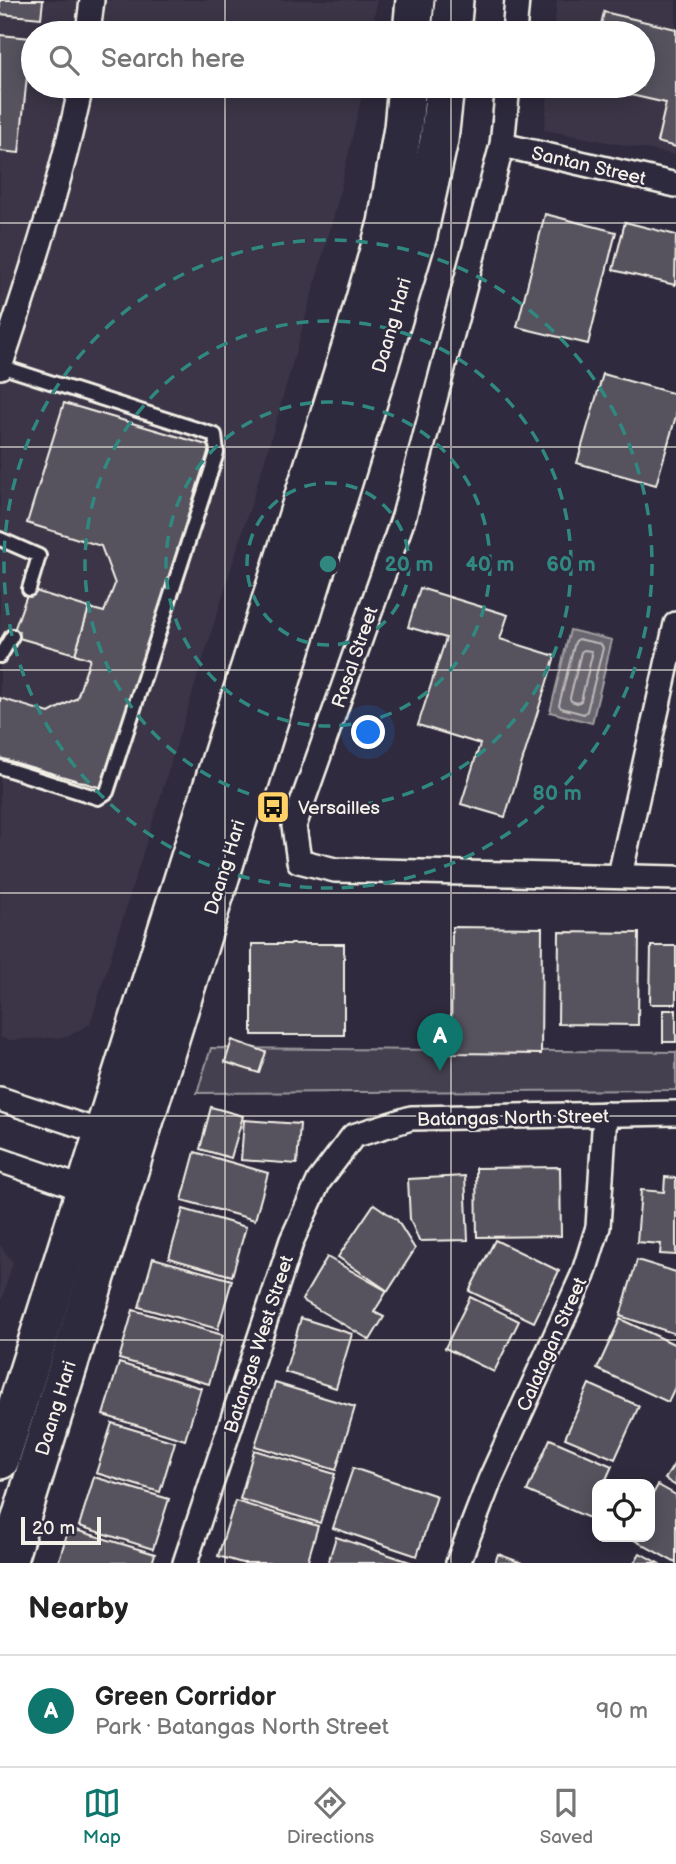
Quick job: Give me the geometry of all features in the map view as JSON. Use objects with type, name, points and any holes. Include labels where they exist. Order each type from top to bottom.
[{"type":"main road","points":[[413,21],[415,0]]},
{"type":"main road","points":[[452,21],[454,0]]},
{"type":"main road","name":"Daang Hari","points":[[121,1139],[387,223],[406,98]]},
{"type":"main road","name":"Daang Hari","points":[[7,1563],[103,1195],[414,248],[439,140],[444,98]]},
{"type":"main road","name":"Daang Hari","points":[[0,1460],[103,1195]]},
{"type":"street","points":[[89,21],[92,0]]},
{"type":"street","points":[[515,21],[517,0]]},
{"type":"street","points":[[0,366],[47,225],[78,98]]},
{"type":"street","name":"Rosal Street","points":[[507,98],[502,145],[404,516],[294,826],[299,861],[335,870],[676,878]]},
{"type":"street","name":"Santan Street","points":[[502,145],[676,185]]},
{"type":"street","points":[[620,875],[676,624]]},
{"type":"street","points":[[0,1099],[121,1139]]},
{"type":"street","name":"Batangas North Street","points":[[353,1136],[411,1118],[676,1113]]},
{"type":"street","name":"Calatagan Street","points":[[458,1563],[490,1480],[583,1275],[598,1227],[605,1114]]},
{"type":"street","name":"Batangas West Street","points":[[185,1563],[292,1240],[319,1181],[353,1136]]},
{"type":"street","points":[[0,1160],[103,1195]]},
{"type":"lane","points":[[0,366],[215,435],[217,453],[107,792],[98,798],[0,767]]},
{"type":"lane","points":[[0,539],[39,556],[29,589]]},
{"type":"lane","points":[[0,656],[12,636]]},
{"type":"shaded area","points":[[0,0],[377,0],[374,21],[21,21],[21,98],[361,98],[335,212],[270,443],[90,1024],[67,1037],[9,1040],[0,1037]]},
{"type":"shaded area","points":[[557,0],[676,0],[676,155],[544,130],[548,98],[655,98],[655,21],[555,21]]},
{"type":"shaded area","points":[[211,1048],[676,1052],[676,1090],[197,1093]]},
{"type":"shaded area","points":[[0,1245],[13,1262],[0,1306]]},
{"type":"water","points":[[570,630],[612,640],[592,723],[550,712]]},
{"type":"building","points":[[0,0],[43,0],[41,18],[0,14]]},
{"type":"building","points":[[604,12],[642,21],[602,21]]},
{"type":"building","points":[[655,24],[676,29],[676,147],[657,142],[666,103],[644,98],[655,98]]},
{"type":"building","points":[[0,35],[21,37],[21,98],[25,98],[19,153],[0,151]]},
{"type":"building","points":[[545,214],[616,232],[588,344],[517,327]]},
{"type":"building","points":[[625,222],[676,235],[675,285],[613,270]]},
{"type":"building","points":[[603,374],[676,394],[676,416],[656,485],[577,463]]},
{"type":"building","points":[[64,403],[210,446],[102,788],[0,758],[0,698],[49,713],[77,698],[90,659],[75,654],[89,608],[104,612],[115,584],[101,546],[27,523]]},
{"type":"building","points":[[420,588],[508,615],[500,639],[555,656],[505,817],[461,804],[480,744],[418,725],[446,638],[408,627]]},
{"type":"building","points":[[29,589],[89,608],[75,654],[12,636]]},
{"type":"building","points":[[452,927],[542,928],[541,1054],[451,1053]]},
{"type":"building","points":[[559,932],[639,933],[638,1025],[558,1024]]},
{"type":"building","points":[[252,944],[344,944],[344,1035],[252,1035]]},
{"type":"building","points":[[651,946],[676,946],[676,1004],[650,1004]]},
{"type":"building","points":[[663,1010],[676,1010],[676,1042],[663,1042]]},
{"type":"building","points":[[232,1040],[266,1052],[259,1073],[225,1062]]},
{"type":"building","points":[[211,1107],[243,1116],[231,1158],[200,1149]]},
{"type":"building","points":[[244,1120],[300,1124],[297,1164],[241,1160]]},
{"type":"building","points":[[195,1152],[268,1173],[255,1220],[182,1200]]},
{"type":"building","points":[[560,1167],[561,1236],[477,1237],[476,1168]]},
{"type":"building","points":[[465,1176],[468,1240],[419,1241],[410,1219],[408,1179]]},
{"type":"building","points":[[665,1177],[676,1178],[676,1255],[660,1254],[661,1244],[637,1242],[641,1190],[664,1192]]},
{"type":"building","points":[[374,1204],[397,1220],[415,1249],[388,1291],[338,1257]]},
{"type":"building","points":[[183,1209],[246,1227],[232,1276],[169,1258]]},
{"type":"building","points":[[495,1240],[559,1271],[534,1322],[469,1291]]},
{"type":"building","points":[[327,1257],[387,1291],[374,1312],[384,1317],[370,1340],[302,1300]]},
{"type":"building","points":[[153,1258],[232,1280],[218,1329],[139,1307]]},
{"type":"building","points":[[637,1260],[676,1272],[676,1334],[620,1316]]},
{"type":"building","points":[[470,1297],[519,1321],[494,1372],[445,1348]]},
{"type":"building","points":[[133,1310],[223,1335],[209,1384],[119,1359]]},
{"type":"building","points":[[301,1318],[352,1334],[336,1388],[285,1372]]},
{"type":"building","points":[[620,1319],[676,1345],[676,1385],[668,1402],[597,1369]]},
{"type":"building","points":[[119,1363],[201,1388],[185,1440],[103,1415]]},
{"type":"building","points":[[275,1383],[355,1407],[336,1470],[255,1446]]},
{"type":"building","points":[[589,1384],[639,1406],[615,1459],[565,1438]]},
{"type":"building","points":[[112,1423],[175,1442],[160,1492],[96,1473]]},
{"type":"building","points":[[550,1439],[612,1466],[606,1479],[592,1479],[592,1511],[589,1518],[527,1491]]},
{"type":"building","points":[[254,1450],[335,1474],[320,1523],[240,1499]]},
{"type":"building","points":[[676,1461],[676,1486],[665,1479]]},
{"type":"building","points":[[353,1468],[437,1496],[417,1556],[333,1528]]},
{"type":"building","points":[[94,1477],[169,1499],[153,1549],[79,1526]]},
{"type":"building","points":[[658,1485],[676,1495],[676,1563],[638,1542],[655,1542],[655,1490]]},
{"type":"building","points":[[235,1501],[318,1526],[307,1563],[242,1563],[218,1556]]},
{"type":"building","points":[[69,1528],[155,1554],[152,1563],[58,1563]]},
{"type":"building","points":[[336,1537],[413,1563],[328,1563]]},
{"type":"building","points":[[640,1553],[658,1563],[634,1563]]},
{"type":"building","points":[[498,1554],[522,1563],[495,1563]]},
{"type":"place","name":"Versailles","points":[[273,807]]},
{"type":"place","name":"Green Corridor","points":[[440,1071]]}]
